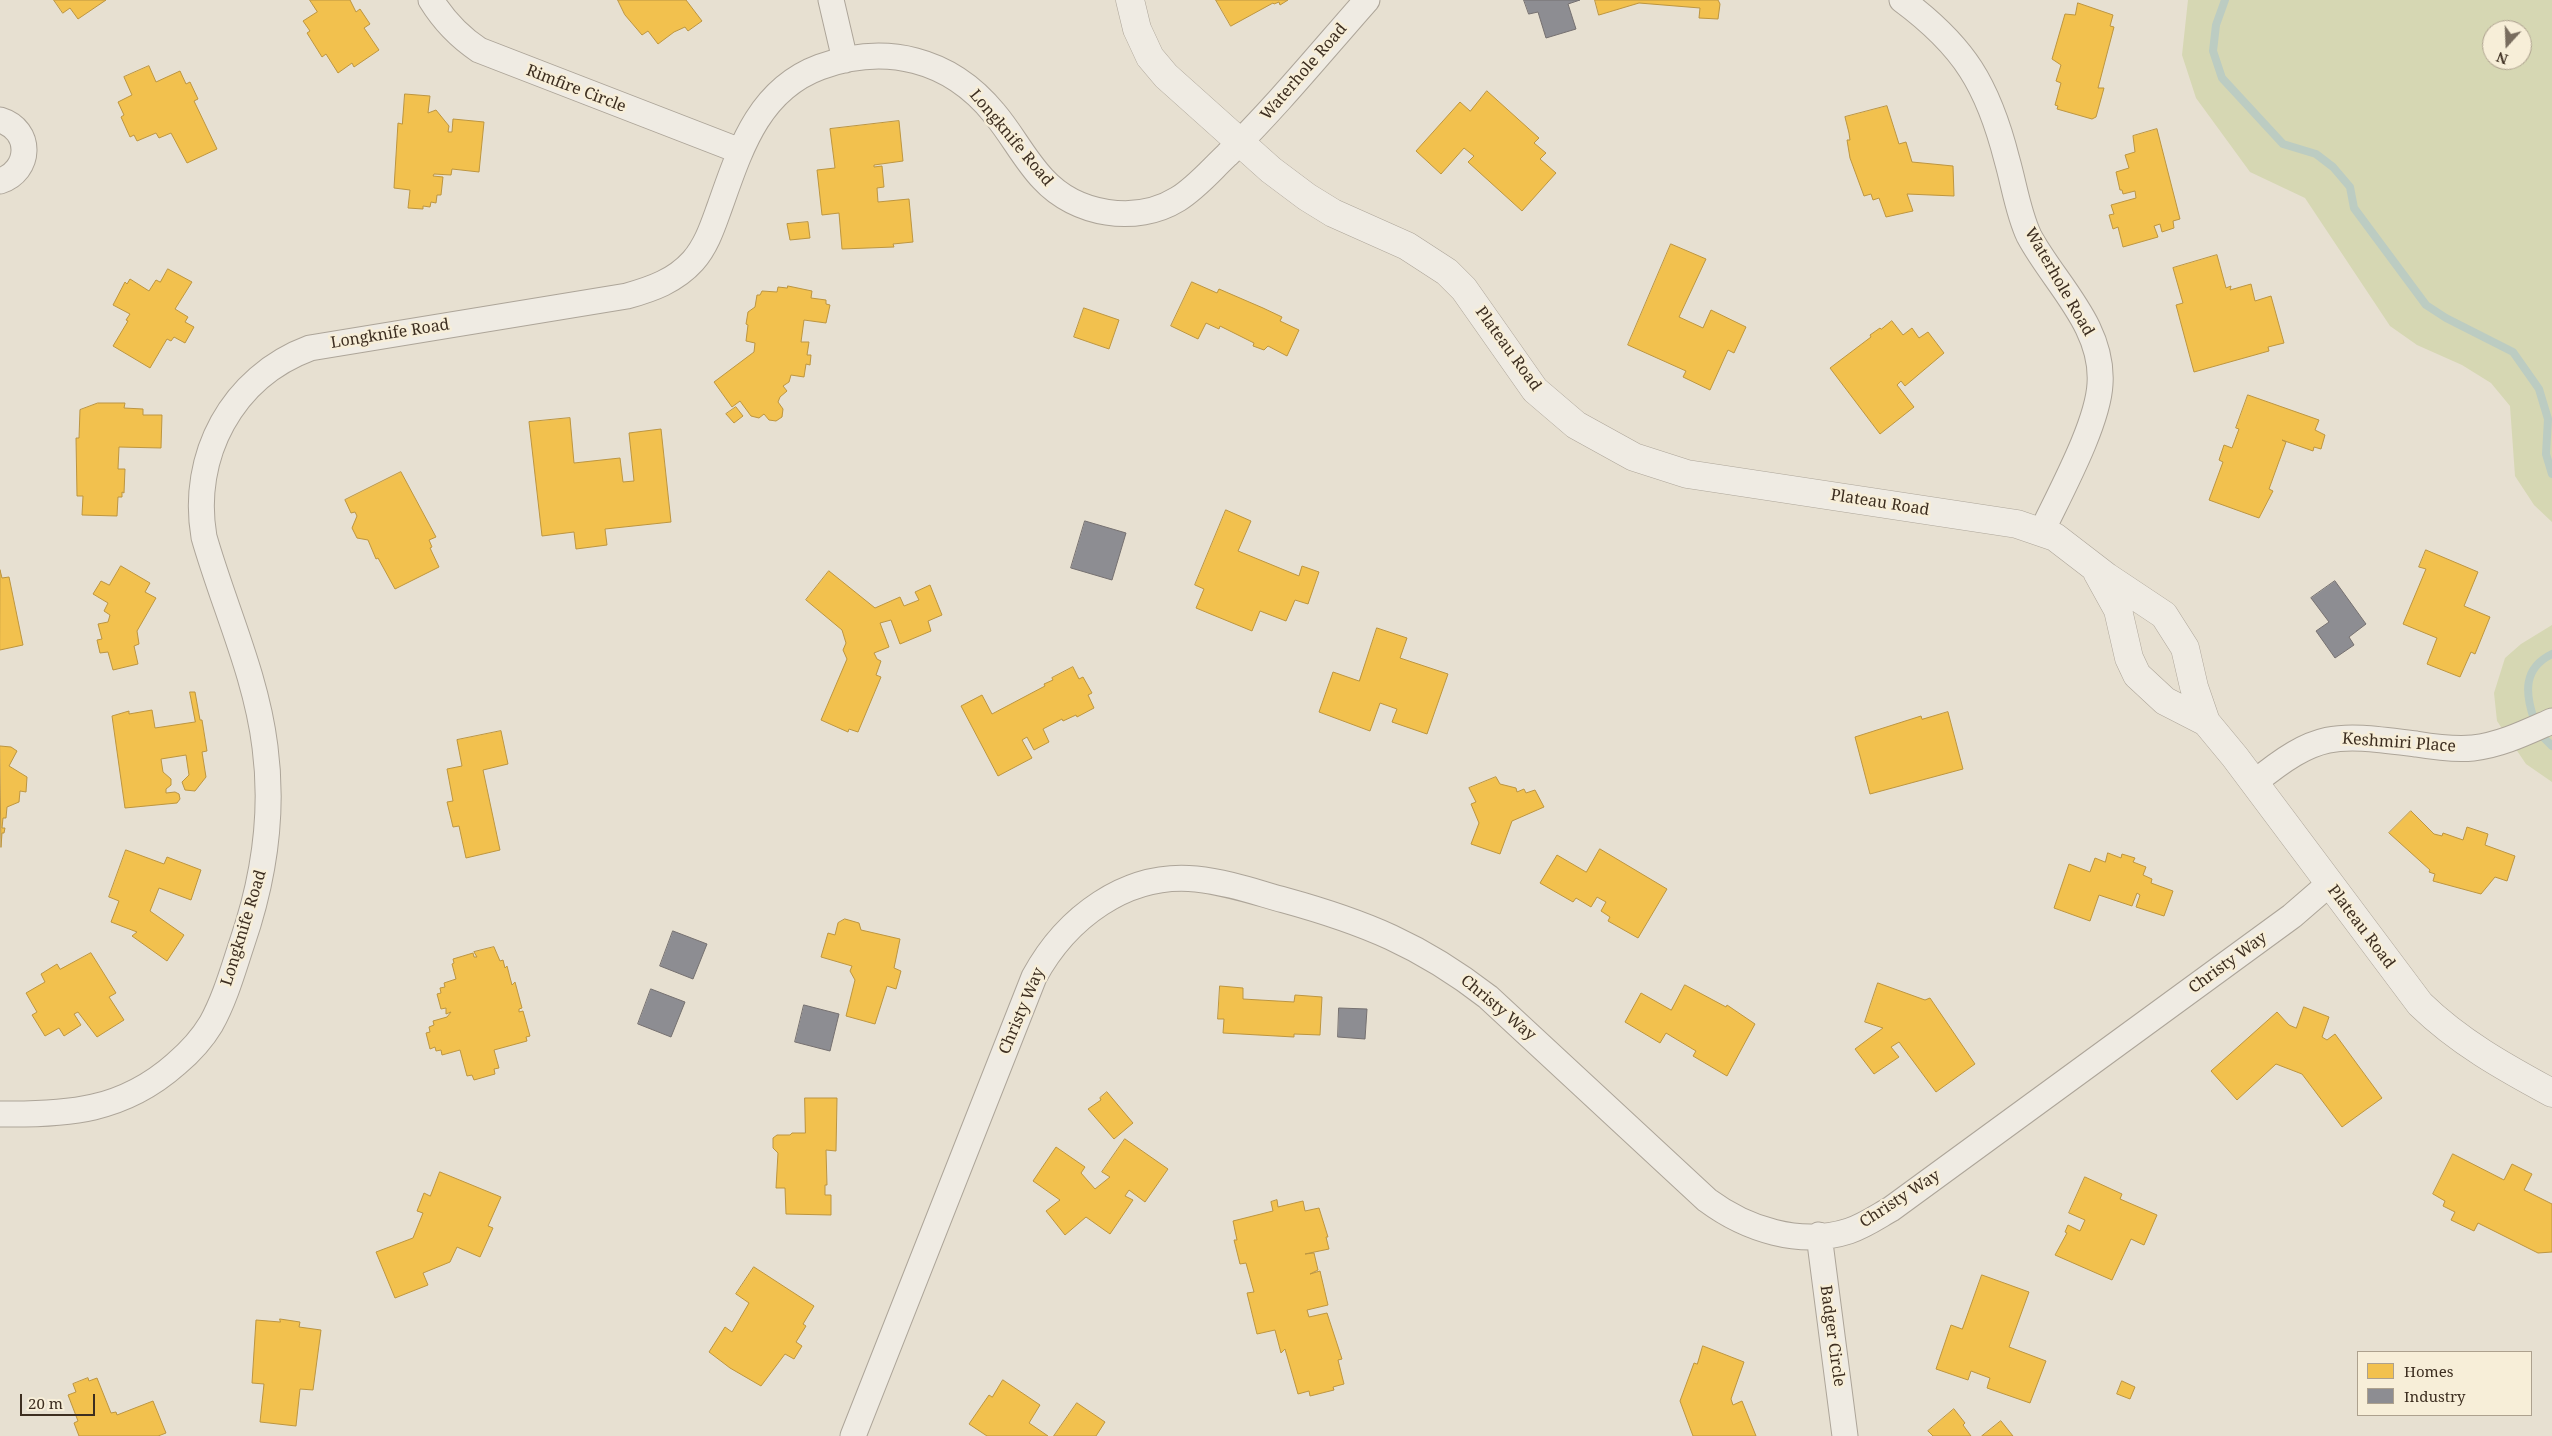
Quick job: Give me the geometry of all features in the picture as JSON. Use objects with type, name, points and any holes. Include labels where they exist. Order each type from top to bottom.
[{"type":"street","name":"Rimfire Circle","points":[[431,0],[445,21],[460,37],[478,50],[740,151]]},
{"type":"street","points":[[831,0],[845,60]]},
{"type":"street","name":"Plateau Road","points":[[1130,0],[1138,29],[1150,57],[1166,76],[1272,170],[1327,209],[1406,246],[1447,272],[1464,289],[1535,390],[1576,426],[1634,457],[1688,474],[1976,518],[2042,531],[2074,549],[2095,568],[2164,615],[2176,631],[2185,648],[2194,687],[2206,722],[2420,1004],[2447,1030],[2510,1070],[2552,1093]]},
{"type":"street","name":"Waterhole Road","points":[[1240,142],[1368,0]]},
{"type":"street","name":"Waterhole Road","points":[[1902,0],[1931,22],[1950,41],[1966,60],[1979,80],[1990,103],[2000,132],[2029,235],[2083,319],[2093,340],[2100,363],[2100,385],[2087,432],[2042,531]]},
{"type":"street","name":"Longknife Road","points":[[0,1114],[58,1114],[101,1106],[147,1086],[167,1072],[184,1057],[210,1025],[226,989],[248,926],[264,863],[269,823],[269,787],[265,746],[259,708],[249,670],[210,557],[200,516],[202,488],[207,461],[226,418],[241,396],[257,378],[276,364],[310,348],[627,296],[664,284],[693,261],[704,245],[740,151],[753,123],[782,90],[798,78],[820,67],[845,60],[898,57],[939,68],[955,76],[974,91],[994,113],[1043,180],[1075,202],[1094,210],[1116,214],[1138,213],[1158,209],[1192,190],[1240,142]]},
{"type":"street","points":[[0,120],[12,125],[19,133],[24,142],[25,153],[22,164],[16,172],[0,182]]},
{"type":"street","name":"Plateau Road","points":[[2095,568],[2118,610],[2129,658],[2137,675],[2165,702],[2206,722]]},
{"type":"street","name":"Keshmiri Place","points":[[2254,783],[2290,755],[2324,740],[2358,736],[2442,748],[2472,748],[2520,735],[2552,721]]},
{"type":"street","name":"Christy Way","points":[[853,1436],[1034,977],[1045,957],[1078,919],[1098,904],[1121,892],[1143,884],[1167,879],[1188,879],[1220,883],[1322,910],[1393,936],[1461,976],[1488,997],[1707,1200],[1727,1215],[1748,1225],[1772,1232],[1798,1236],[1848,1231],[1891,1209],[2292,916],[2329,884]]},
{"type":"street","name":"Badger Circle","points":[[1819,1235],[1845,1436]]},
{"type":"green space","points":[[2188,0],[2552,0],[2552,522],[2534,505],[2515,476],[2510,406],[2491,383],[2462,365],[2417,345],[2390,326],[2305,198],[2250,172],[2196,98],[2182,55]]},
{"type":"green space","points":[[2552,625],[2552,782],[2526,764],[2497,721],[2494,693],[2505,658],[2521,644]]},
{"type":"building: Homes","points":[[54,0],[106,0],[78,19],[70,8],[63,13]]},
{"type":"building: Homes","points":[[310,0],[350,0],[356,12],[360,9],[370,24],[364,28],[379,50],[354,67],[352,63],[338,73],[326,54],[322,57],[307,33],[310,31],[303,21],[317,12]]},
{"type":"building: Homes","points":[[618,0],[686,0],[702,21],[688,31],[685,27],[674,32],[658,44],[648,31],[642,35],[625,15]]},
{"type":"building: Homes","points":[[1216,0],[1288,0],[1280,5],[1279,2],[1273,3],[1231,26]]},
{"type":"building: Homes","points":[[1595,0],[1718,0],[1720,4],[1718,19],[1699,18],[1700,8],[1639,3],[1599,15]]},
{"type":"building: Homes","points":[[2078,3],[2113,15],[2110,26],[2114,27],[2098,88],[2104,88],[2096,117],[2092,119],[2057,109],[2058,106],[2055,105],[2061,83],[2056,81],[2061,65],[2052,59],[2065,14],[2075,15]]},
{"type":"building: Homes","points":[[149,66],[156,82],[180,71],[186,84],[190,82],[198,99],[194,101],[217,149],[187,163],[171,133],[159,138],[156,133],[137,141],[134,135],[130,137],[121,117],[124,115],[118,102],[132,95],[124,77]]},
{"type":"building: Homes","points":[[1487,91],[1539,138],[1534,143],[1546,153],[1540,159],[1556,173],[1522,211],[1468,162],[1474,156],[1464,148],[1441,174],[1416,151],[1460,102],[1470,111]]},
{"type":"building: Homes","points":[[405,94],[430,96],[428,113],[436,110],[449,126],[448,132],[452,132],[453,119],[484,122],[479,172],[452,169],[451,175],[434,174],[433,176],[443,177],[441,195],[437,195],[436,203],[431,202],[430,207],[423,206],[423,209],[408,208],[410,190],[394,188],[398,123],[402,124]]},
{"type":"building: Homes","points":[[1887,106],[1899,144],[1906,142],[1912,162],[1953,166],[1954,196],[1907,194],[1913,211],[1886,217],[1879,198],[1873,200],[1871,194],[1864,196],[1850,158],[1847,140],[1850,140],[1845,117]]},
{"type":"building: Homes","points":[[899,121],[903,161],[874,165],[874,167],[882,166],[884,187],[877,188],[878,202],[909,199],[913,242],[893,244],[894,247],[842,249],[839,213],[822,215],[817,170],[835,168],[830,129]]},
{"type":"building: Homes","points":[[2157,129],[2180,219],[2173,221],[2174,228],[2162,232],[2160,224],[2154,226],[2158,237],[2123,247],[2118,227],[2113,229],[2109,215],[2114,214],[2111,205],[2136,198],[2135,191],[2123,194],[2122,190],[2120,190],[2116,172],[2129,168],[2125,155],[2135,152],[2133,136]]},
{"type":"building: Homes","points":[[808,222],[810,238],[790,240],[787,224]]},
{"type":"building: Homes","points":[[1671,244],[1706,259],[1679,317],[1703,328],[1711,310],[1746,327],[1734,353],[1728,350],[1710,390],[1683,377],[1686,371],[1628,345]]},
{"type":"building: Homes","points":[[2217,255],[2226,288],[2231,286],[2230,290],[2251,284],[2255,301],[2271,296],[2284,343],[2268,347],[2269,351],[2194,372],[2176,305],[2183,303],[2173,268]]},
{"type":"building: Homes","points":[[168,269],[192,282],[175,309],[188,317],[185,322],[194,327],[185,343],[174,337],[171,341],[167,339],[150,368],[113,346],[128,321],[126,320],[130,314],[113,305],[125,282],[127,284],[130,279],[149,291],[156,280],[160,282]]},
{"type":"building: Homes","points":[[1192,282],[1217,293],[1219,289],[1263,308],[1282,317],[1280,321],[1299,330],[1287,356],[1268,346],[1264,350],[1253,346],[1254,343],[1220,326],[1219,329],[1206,323],[1198,339],[1171,326]]},
{"type":"building: Homes","points":[[788,286],[812,291],[811,298],[826,300],[826,304],[830,305],[826,323],[804,320],[801,342],[809,342],[807,355],[811,355],[810,365],[806,364],[804,377],[791,375],[789,382],[783,386],[787,391],[780,397],[778,402],[783,409],[782,417],[776,421],[769,420],[764,414],[759,418],[751,416],[740,401],[732,407],[714,382],[754,352],[755,343],[746,341],[748,325],[746,324],[748,312],[755,307],[757,295],[760,295],[762,291],[777,292],[778,287],[787,288]]},
{"type":"building: Homes","points":[[1084,308],[1119,320],[1109,349],[1074,337]]},
{"type":"building: Homes","points":[[1892,321],[1903,335],[1912,328],[1919,338],[1928,332],[1944,353],[1905,386],[1901,381],[1897,385],[1914,407],[1880,434],[1830,368],[1871,337],[1870,335]]},
{"type":"building: Homes","points":[[2248,395],[2319,420],[2315,430],[2325,435],[2321,449],[2314,447],[2313,451],[2282,440],[2286,442],[2269,489],[2273,491],[2259,518],[2209,500],[2223,462],[2219,460],[2224,445],[2232,448],[2239,429],[2236,428]]},
{"type":"building: Homes","points":[[98,403],[125,403],[124,408],[143,409],[143,415],[162,415],[161,448],[119,447],[118,469],[125,469],[124,493],[122,492],[122,497],[118,497],[117,516],[82,515],[83,496],[77,496],[76,438],[79,438],[80,410]]},
{"type":"building: Homes","points":[[736,407],[743,416],[734,423],[726,414]]},
{"type":"building: Homes","points":[[570,418],[574,463],[620,458],[623,482],[634,481],[629,433],[661,429],[671,522],[605,529],[607,545],[576,549],[574,532],[542,536],[529,422]]},
{"type":"building: Homes","points":[[401,472],[436,537],[429,540],[432,547],[430,548],[439,567],[395,589],[378,558],[376,559],[368,540],[357,538],[352,528],[357,516],[355,512],[351,513],[345,500]]},
{"type":"building: Homes","points":[[1226,510],[1251,521],[1238,551],[1299,576],[1302,566],[1319,572],[1308,604],[1295,600],[1286,621],[1260,611],[1252,631],[1196,608],[1204,589],[1195,585]]},
{"type":"building: Homes","points":[[2426,550],[2478,572],[2464,606],[2490,617],[2475,654],[2471,652],[2460,677],[2427,664],[2437,638],[2403,624],[2426,569],[2419,567]]},
{"type":"building: Homes","points":[[121,566],[150,583],[145,592],[156,598],[137,631],[139,644],[134,646],[138,664],[113,670],[108,652],[100,653],[97,640],[102,639],[98,624],[108,622],[110,615],[104,611],[108,603],[93,594],[101,581],[109,585]]},
{"type":"building: Homes","points":[[0,570],[2,578],[9,577],[23,645],[0,650]]},
{"type":"building: Homes","points":[[829,571],[875,608],[900,597],[904,606],[919,600],[915,592],[930,585],[942,615],[928,621],[931,631],[900,644],[891,620],[880,623],[889,647],[874,653],[877,659],[881,661],[876,675],[881,677],[858,732],[849,729],[848,732],[821,720],[847,659],[843,650],[846,643],[842,630],[806,600]]},
{"type":"building: Homes","points":[[1377,628],[1407,638],[1400,658],[1448,674],[1427,734],[1392,722],[1397,709],[1380,703],[1370,731],[1319,712],[1333,672],[1359,681]]},
{"type":"building: Homes","points":[[1073,667],[1079,679],[1083,677],[1092,693],[1088,695],[1094,708],[1077,717],[1076,715],[1063,721],[1062,719],[1043,729],[1049,742],[1034,750],[1027,737],[1022,740],[1032,758],[998,776],[961,706],[982,695],[992,714],[1045,686],[1044,684],[1053,680],[1052,678]]},
{"type":"building: Homes","points":[[190,692],[195,692],[200,720],[202,720],[207,751],[202,752],[206,777],[195,791],[185,790],[182,782],[189,775],[186,755],[161,759],[163,772],[171,779],[171,785],[166,789],[166,793],[175,792],[179,794],[180,799],[177,803],[125,808],[112,716],[129,711],[129,714],[152,710],[155,728],[195,722]]},
{"type":"building: Homes","points":[[1948,712],[1963,769],[1870,794],[1855,737],[1921,716],[1922,719]]},
{"type":"building: Homes","points":[[501,731],[508,764],[483,770],[500,850],[466,858],[459,826],[453,827],[447,802],[453,801],[447,769],[462,766],[457,740]]},
{"type":"building: Homes","points":[[0,746],[11,747],[17,751],[9,766],[27,777],[26,792],[20,791],[19,802],[7,807],[6,818],[3,818],[2,828],[5,828],[4,833],[2,833],[1,847]]},
{"type":"building: Homes","points":[[1496,777],[1500,784],[1516,788],[1517,792],[1524,789],[1526,793],[1535,790],[1544,807],[1512,821],[1500,854],[1471,844],[1479,823],[1471,804],[1476,802],[1469,788]]},
{"type":"building: Homes","points":[[2411,811],[2434,834],[2442,836],[2443,833],[2463,840],[2467,827],[2488,834],[2485,845],[2515,856],[2507,881],[2495,877],[2481,894],[2433,881],[2435,874],[2429,872],[2430,870],[2389,833]]},
{"type":"building: Homes","points":[[1600,849],[1667,889],[1638,938],[1608,921],[1610,917],[1601,911],[1606,902],[1597,897],[1591,907],[1576,898],[1573,902],[1540,883],[1557,855],[1586,872]]},
{"type":"building: Homes","points":[[126,850],[164,864],[167,857],[201,870],[191,900],[159,888],[150,911],[184,935],[167,961],[132,936],[137,932],[111,922],[119,901],[109,897]]},
{"type":"building: Homes","points":[[2108,853],[2121,858],[2122,854],[2135,858],[2133,862],[2146,867],[2143,875],[2152,879],[2151,883],[2173,891],[2164,916],[2136,907],[2140,895],[2137,893],[2132,906],[2099,895],[2090,921],[2054,908],[2069,864],[2090,872],[2095,858],[2105,862]]},
{"type":"building: Homes","points":[[845,919],[859,923],[861,930],[900,939],[894,968],[901,971],[896,989],[887,986],[875,1024],[846,1016],[855,980],[850,971],[852,966],[821,957],[828,933],[835,935],[838,923]]},
{"type":"building: Homes","points":[[494,947],[500,961],[503,960],[505,968],[507,966],[512,985],[515,982],[522,1008],[519,1009],[519,1012],[523,1011],[530,1036],[526,1037],[527,1041],[494,1050],[499,1068],[494,1069],[495,1074],[474,1080],[472,1075],[467,1076],[460,1050],[442,1055],[441,1050],[436,1051],[435,1047],[430,1049],[426,1033],[430,1032],[429,1027],[434,1025],[433,1021],[447,1017],[451,1012],[446,1014],[446,1008],[441,1009],[437,994],[441,993],[440,988],[445,987],[444,983],[456,979],[452,964],[454,963],[453,959],[473,953],[474,957],[477,957],[474,952]]},
{"type":"building: Homes","points":[[91,953],[116,993],[109,997],[124,1020],[97,1037],[78,1012],[74,1014],[81,1025],[64,1036],[59,1028],[45,1036],[32,1015],[37,1012],[26,993],[45,982],[41,974],[57,964],[60,969]]},
{"type":"building: Homes","points":[[1878,983],[1925,1000],[1930,998],[1975,1064],[1936,1092],[1899,1042],[1891,1047],[1899,1057],[1874,1074],[1855,1049],[1883,1028],[1865,1022]]},
{"type":"building: Homes","points":[[1685,985],[1726,1007],[1727,1005],[1755,1024],[1727,1076],[1693,1056],[1696,1051],[1666,1033],[1660,1043],[1625,1022],[1641,993],[1671,1010]]},
{"type":"building: Homes","points":[[1220,986],[1243,988],[1243,999],[1294,1002],[1295,995],[1322,997],[1320,1035],[1294,1034],[1294,1037],[1223,1033],[1224,1019],[1218,1019]]},
{"type":"building: Homes","points":[[2304,1007],[2329,1017],[2322,1037],[2327,1040],[2335,1034],[2382,1098],[2342,1127],[2302,1074],[2276,1064],[2237,1100],[2211,1071],[2277,1012],[2289,1025],[2296,1028]]},
{"type":"building: Homes","points":[[1107,1092],[1133,1123],[1114,1139],[1088,1109],[1101,1100],[1100,1098]]},
{"type":"building: Homes","points":[[805,1098],[837,1098],[836,1151],[826,1150],[827,1185],[825,1185],[825,1195],[831,1195],[831,1215],[786,1214],[785,1188],[776,1188],[778,1153],[773,1148],[773,1138],[777,1135],[805,1133]]},
{"type":"building: Homes","points":[[1125,1139],[1168,1169],[1145,1202],[1129,1190],[1125,1196],[1133,1200],[1110,1234],[1086,1217],[1065,1235],[1046,1211],[1060,1200],[1033,1181],[1056,1147],[1085,1167],[1081,1173],[1095,1189],[1110,1177],[1102,1172]]},
{"type":"building: Homes","points":[[2453,1154],[2504,1180],[2512,1164],[2532,1174],[2524,1190],[2552,1204],[2552,1252],[2538,1253],[2478,1223],[2474,1231],[2451,1220],[2455,1212],[2443,1206],[2445,1201],[2433,1194]]},
{"type":"building: Homes","points":[[440,1172],[501,1197],[488,1226],[493,1228],[480,1257],[457,1247],[450,1262],[423,1273],[428,1285],[395,1298],[376,1252],[413,1238],[423,1213],[417,1211],[424,1193],[430,1196]]},
{"type":"building: Homes","points":[[2085,1177],[2122,1194],[2120,1199],[2157,1215],[2144,1245],[2131,1239],[2112,1280],[2055,1255],[2067,1233],[2065,1232],[2068,1225],[2080,1231],[2085,1220],[2069,1213]]},
{"type":"building: Homes","points":[[1277,1200],[1278,1207],[1303,1201],[1305,1211],[1319,1208],[1328,1237],[1326,1237],[1329,1249],[1305,1254],[1314,1253],[1318,1270],[1310,1274],[1320,1271],[1328,1305],[1307,1310],[1309,1317],[1327,1313],[1342,1359],[1338,1360],[1344,1384],[1333,1387],[1334,1390],[1310,1396],[1309,1391],[1298,1394],[1285,1349],[1281,1353],[1275,1330],[1257,1334],[1247,1293],[1254,1292],[1246,1263],[1240,1264],[1234,1240],[1237,1240],[1233,1221],[1273,1211],[1271,1202]]},
{"type":"building: Homes","points":[[754,1267],[814,1306],[803,1324],[806,1326],[796,1342],[802,1346],[794,1359],[785,1354],[761,1386],[730,1368],[709,1352],[725,1327],[732,1332],[749,1303],[736,1294]]},
{"type":"building: Homes","points":[[1982,1275],[2029,1292],[2009,1347],[2046,1361],[2030,1403],[1987,1388],[1990,1378],[1971,1371],[1968,1380],[1936,1369],[1951,1325],[1962,1329]]},
{"type":"building: Homes","points":[[280,1319],[300,1322],[299,1327],[321,1330],[313,1390],[300,1389],[296,1426],[260,1422],[264,1384],[252,1383],[256,1320],[280,1322]]},
{"type":"building: Homes","points":[[1703,1346],[1744,1362],[1731,1399],[1733,1405],[1742,1401],[1756,1436],[1693,1436],[1680,1401],[1694,1363],[1697,1364]]},
{"type":"building: Homes","points":[[88,1378],[89,1381],[97,1378],[111,1413],[116,1412],[117,1415],[153,1401],[166,1433],[158,1436],[79,1436],[74,1423],[78,1421],[68,1395],[76,1392],[73,1384]]},
{"type":"building: Homes","points":[[1003,1380],[1040,1405],[1029,1423],[1048,1436],[987,1436],[969,1424],[989,1395],[992,1397]]},
{"type":"building: Homes","points":[[2122,1381],[2135,1387],[2130,1399],[2117,1394]]},
{"type":"building: Homes","points":[[1077,1403],[1105,1422],[1096,1436],[1054,1436]]},
{"type":"building: Homes","points":[[1954,1409],[1965,1423],[1963,1425],[1971,1436],[1933,1436],[1928,1431]]},
{"type":"building: Homes","points":[[2001,1421],[2013,1436],[1982,1436]]},
{"type":"building: Industry","points":[[1524,0],[1580,0],[1568,4],[1576,29],[1546,38],[1538,12],[1529,14]]},
{"type":"building: Industry","points":[[1085,521],[1126,533],[1112,580],[1071,568]]},
{"type":"building: Industry","points":[[2335,581],[2366,624],[2349,637],[2354,645],[2335,658],[2316,631],[2329,622],[2311,598]]},
{"type":"building: Industry","points":[[673,931],[707,944],[693,979],[660,966]]},
{"type":"building: Industry","points":[[651,989],[685,1002],[671,1037],[638,1024]]},
{"type":"building: Industry","points":[[804,1005],[839,1014],[830,1051],[795,1042]]},
{"type":"building: Industry","points":[[1339,1008],[1367,1009],[1365,1039],[1338,1037]]},
{"type":"waterway","points":[[2225,0],[2216,25],[2213,51],[2222,78],[2283,144],[2316,154],[2333,167],[2350,187],[2354,208],[2426,305],[2446,318],[2513,352],[2539,389],[2548,419],[2546,454],[2552,474]]},
{"type":"waterway","points":[[2534,719],[2528,691],[2531,674],[2536,666],[2552,654]]},
{"type":"waterway","points":[[2543,737],[2552,746]]}]
